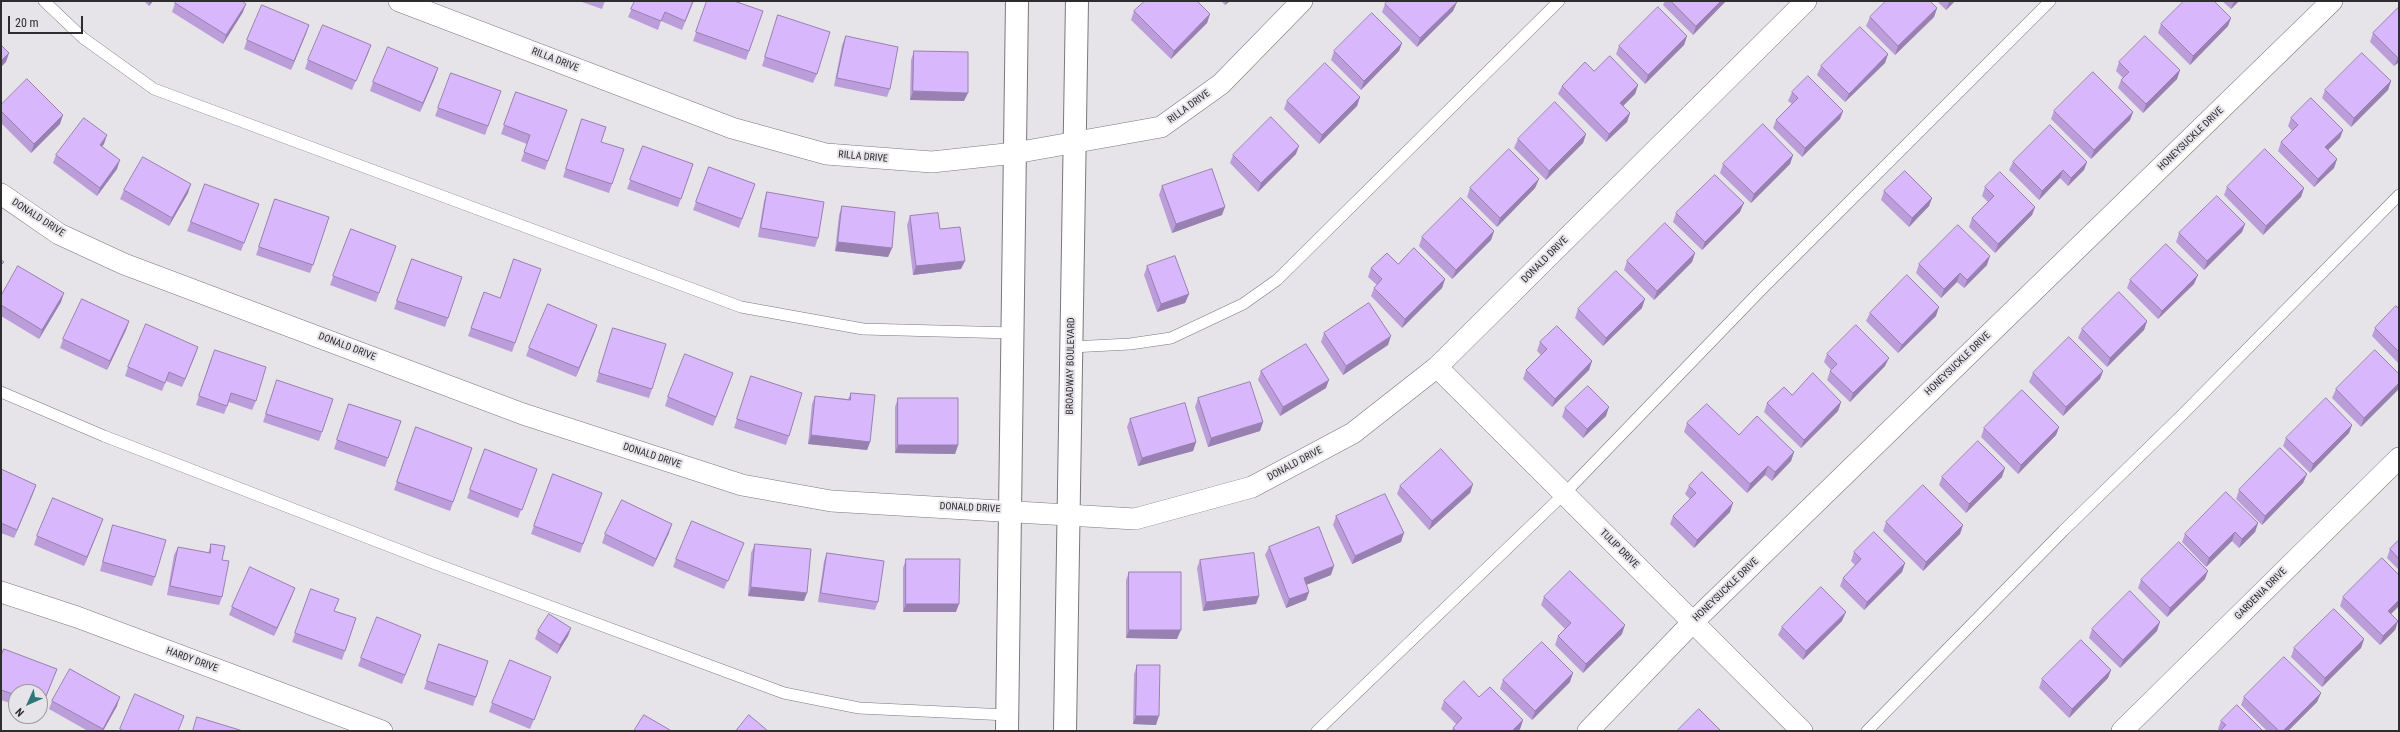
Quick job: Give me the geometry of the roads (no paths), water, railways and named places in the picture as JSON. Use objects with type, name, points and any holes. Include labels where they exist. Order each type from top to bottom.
[{"type":"main road","points":[[1007,723],[1017,1]]},
{"type":"main road","name":"BROADWAY BOULEVARD","points":[[1065,731],[1077,1]]},
{"type":"street","name":"RILLA DRIVE","points":[[399,1],[732,128],[826,154],[932,162],[1015,153],[1074,141],[1161,127],[1221,84],[1302,1]]},
{"type":"street","name":"DONALD DRIVE","points":[[1,194],[59,234],[124,264],[523,414],[742,485],[831,501],[1010,510],[1135,519],[1252,487],[1353,433],[1437,367],[1806,1]]},
{"type":"street","name":"HONEYSUCKLE DRIVE","points":[[1588,731],[1692,623],[2332,1]]},
{"type":"street","name":"TULIP DRIVE","points":[[1437,367],[1692,623],[1802,731]]},
{"type":"street","name":"GARDENIA DRIVE","points":[[2122,731],[2399,458]]},
{"type":"street","name":"HARDY DRIVE","points":[[1,592],[85,620],[382,731]]},
{"type":"lane","points":[[44,1],[84,38],[154,89],[741,307],[863,329],[1012,333]]},
{"type":"lane","points":[[1071,348],[1130,344],[1171,338],[1243,304],[1278,280],[1559,1]]},
{"type":"lane","points":[[1318,731],[1564,494],[1760,291],[2050,1]]},
{"type":"lane","points":[[1867,731],[2063,531],[2181,416],[2399,195]]},
{"type":"lane","points":[[1,392],[104,436],[360,535],[784,692],[859,708],[1007,723]]}]
